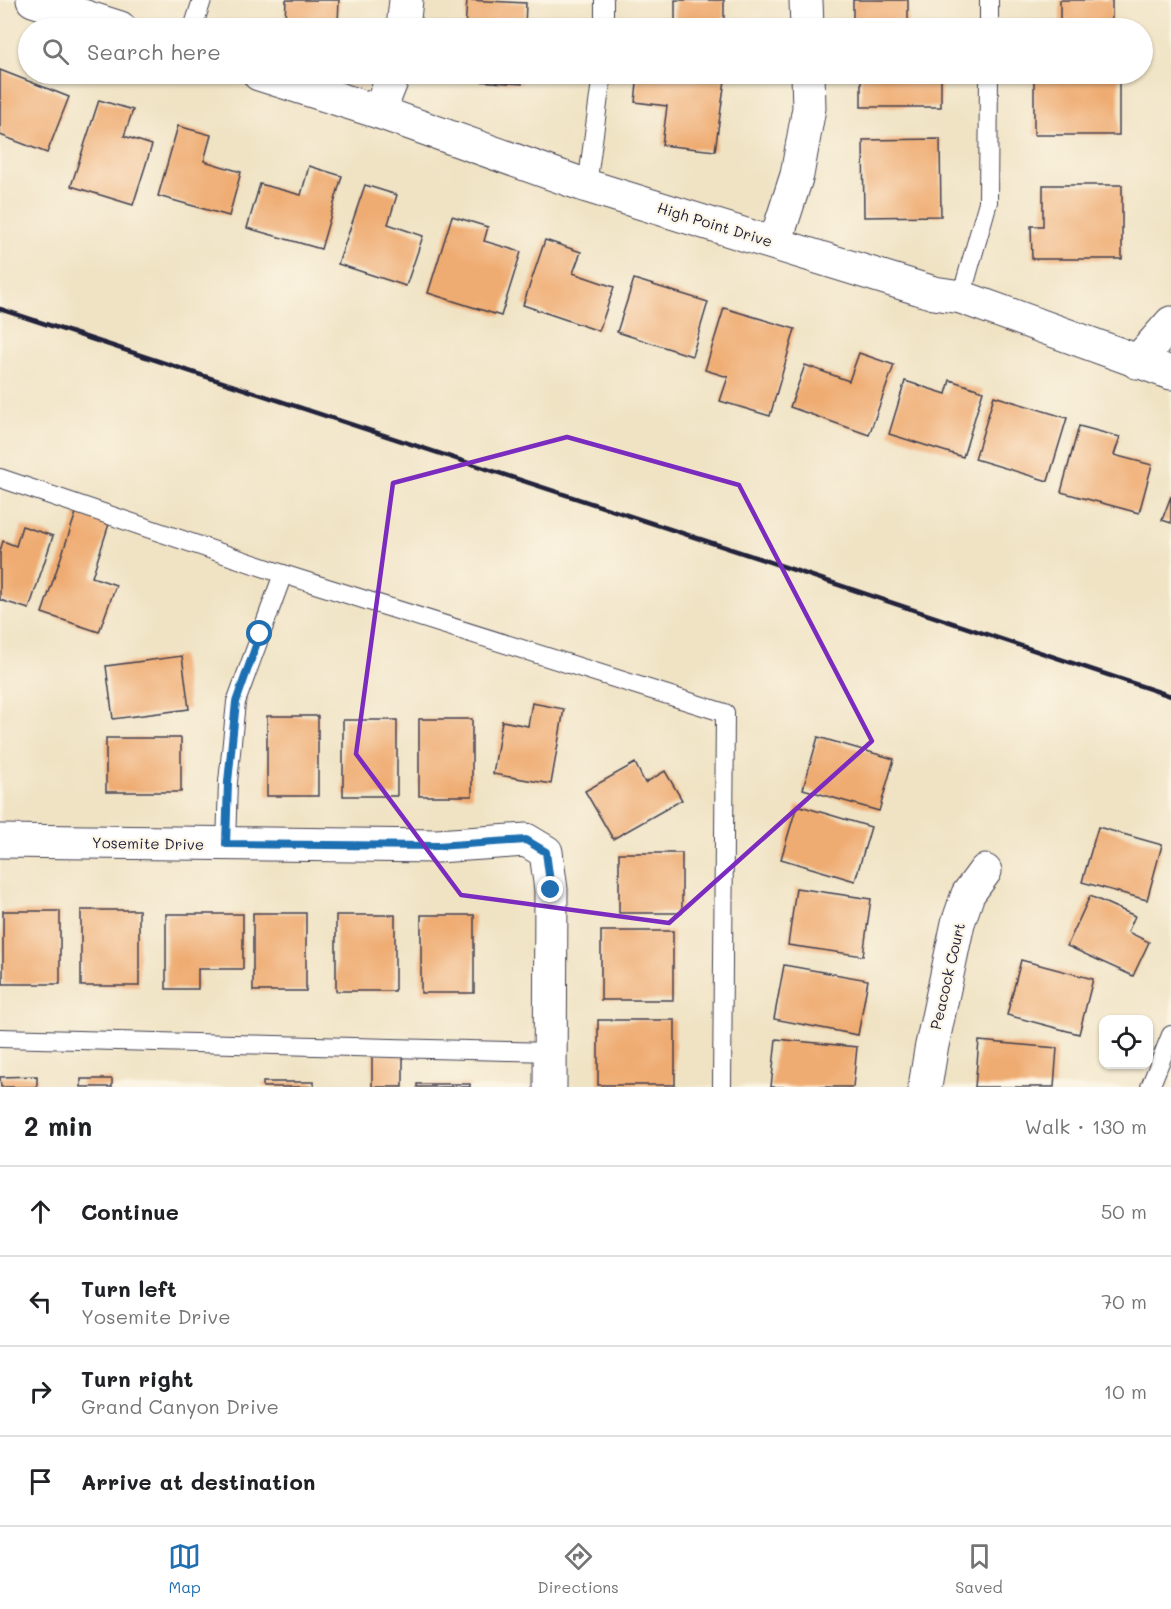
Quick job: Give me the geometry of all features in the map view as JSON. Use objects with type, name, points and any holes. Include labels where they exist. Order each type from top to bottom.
[{"type":"street","points":[[33,0],[89,18]]},
{"type":"street","points":[[404,18],[406,0]]},
{"type":"street","points":[[806,0],[807,18]]},
{"type":"street","name":"High Point Drive","points":[[291,84],[379,112],[587,186],[934,293],[961,297],[1171,373]]},
{"type":"street","points":[[379,112],[390,84]]},
{"type":"street","points":[[775,243],[797,175],[809,108],[808,84]]},
{"type":"street","points":[[1137,362],[1171,322]]},
{"type":"street","name":"Yosemite Drive","points":[[0,841],[437,846],[526,840],[546,852],[551,890],[551,1052]]},
{"type":"street","name":"Peacock Court","points":[[926,1087],[931,1050],[958,923],[968,894],[985,871]]},
{"type":"street","points":[[550,1087],[551,1052]]},
{"type":"lane","points":[[196,18],[202,0]]},
{"type":"lane","points":[[604,0],[604,18]]},
{"type":"lane","points":[[989,0],[989,18]]},
{"type":"lane","points":[[587,186],[601,84]]},
{"type":"lane","points":[[961,297],[988,202],[988,84]]},
{"type":"lane","points":[[0,478],[283,574],[724,713],[722,1087]]},
{"type":"lane","points":[[226,844],[228,782],[236,702],[283,574]]},
{"type":"lane","points":[[1150,1087],[1171,1035]]},
{"type":"lane","points":[[0,1038],[551,1052]]},
{"type":"highlighted area","points":[[567,437],[739,485],[872,741],[669,923],[461,895],[356,754],[393,483]]},
{"type":"building","points":[[286,0],[339,0],[338,18],[285,18]]},
{"type":"building","points":[[467,0],[526,3],[525,18],[466,18]]},
{"type":"building","points":[[675,0],[724,0],[724,18],[675,18]]},
{"type":"building","points":[[853,0],[908,0],[908,18],[853,18]]},
{"type":"building","points":[[1060,0],[1112,0],[1112,18],[1060,18]]},
{"type":"building","points":[[0,70],[18,77],[18,84],[36,84],[69,97],[47,153],[0,135]]},
{"type":"building","points":[[637,84],[724,84],[715,151],[662,145],[667,106],[635,102]]},
{"type":"building","points":[[861,84],[941,84],[941,107],[861,107]]},
{"type":"building","points":[[1034,84],[1119,84],[1119,135],[1034,135]]},
{"type":"building","points":[[99,100],[133,110],[124,136],[152,145],[133,205],[71,186]]},
{"type":"building","points":[[178,126],[211,135],[204,161],[241,172],[229,216],[158,196]]},
{"type":"building","points":[[940,139],[941,216],[864,217],[863,140]]},
{"type":"building","points":[[309,166],[342,176],[321,249],[247,228],[260,184],[301,195]]},
{"type":"building","points":[[365,185],[397,195],[388,224],[423,236],[406,286],[338,264]]},
{"type":"building","points":[[1043,185],[1122,185],[1122,259],[1032,259],[1031,226],[1043,226]]},
{"type":"building","points":[[452,216],[488,227],[484,241],[521,252],[501,316],[428,293]]},
{"type":"building","points":[[545,240],[581,252],[573,273],[614,287],[599,331],[523,305]]},
{"type":"building","points":[[634,279],[708,302],[692,356],[617,332]]},
{"type":"building","points":[[724,308],[795,329],[770,416],[720,401],[728,377],[705,370]]},
{"type":"building","points":[[859,353],[894,365],[869,435],[790,407],[805,365],[849,381]]},
{"type":"building","points":[[950,380],[983,391],[963,457],[889,434],[905,381],[946,394]]},
{"type":"building","points":[[994,396],[1067,418],[1048,481],[975,459]]},
{"type":"building","points":[[1079,426],[1120,437],[1114,455],[1152,465],[1139,513],[1061,492]]},
{"type":"building","points":[[1171,496],[1171,523],[1162,520]]},
{"type":"building","points":[[76,513],[109,524],[92,577],[116,585],[99,632],[42,613]]},
{"type":"building","points":[[22,526],[53,536],[29,609],[0,600],[0,551],[3,541],[16,546]]},
{"type":"building","points":[[182,656],[189,709],[113,719],[106,666]]},
{"type":"building","points":[[532,703],[564,709],[551,784],[493,774],[502,721],[528,726]]},
{"type":"building","points":[[267,716],[318,716],[318,796],[267,796]]},
{"type":"building","points":[[419,719],[472,719],[472,796],[419,796]]},
{"type":"building","points":[[343,720],[397,720],[397,796],[343,796]]},
{"type":"building","points":[[818,737],[894,759],[879,811],[803,789]]},
{"type":"building","points":[[106,738],[181,738],[181,792],[106,792]]},
{"type":"building","points":[[635,763],[645,783],[665,771],[682,800],[613,839],[585,791]]},
{"type":"building","points":[[797,805],[871,827],[855,881],[781,859]]},
{"type":"building","points":[[1098,827],[1162,845],[1147,900],[1082,882]]},
{"type":"building","points":[[619,853],[682,853],[682,913],[619,913]]},
{"type":"building","points":[[796,888],[871,899],[863,956],[788,945]]},
{"type":"building","points":[[1090,896],[1135,916],[1128,932],[1149,942],[1133,976],[1067,946]]},
{"type":"building","points":[[81,910],[139,910],[139,986],[81,986]]},
{"type":"building","points":[[3,911],[60,911],[60,984],[3,984]]},
{"type":"building","points":[[253,913],[306,913],[306,991],[253,991]]},
{"type":"building","points":[[166,914],[243,914],[243,969],[198,969],[198,989],[166,989]]},
{"type":"building","points":[[336,915],[395,915],[395,991],[336,991]]},
{"type":"building","points":[[421,915],[474,915],[474,993],[421,993]]},
{"type":"building","points":[[601,931],[673,931],[673,1000],[601,1000]]},
{"type":"building","points":[[1021,960],[1093,979],[1079,1034],[1007,1015]]},
{"type":"building","points":[[784,965],[868,980],[858,1035],[774,1019]]},
{"type":"building","points":[[598,1020],[675,1020],[675,1085],[598,1085]]},
{"type":"building","points":[[776,1039],[857,1047],[853,1087],[771,1087]]},
{"type":"building","points":[[979,1041],[1057,1048],[1054,1087],[975,1087]]},
{"type":"building","points":[[372,1054],[403,1054],[403,1087],[372,1087]]},
{"type":"building","points":[[37,1076],[37,1087],[1,1087],[0,1077]]},
{"type":"building","points":[[81,1079],[112,1079],[112,1087],[81,1087]]},
{"type":"building","points":[[263,1082],[314,1082],[314,1087],[263,1087]]},
{"type":"building","points":[[417,1084],[470,1084],[470,1087],[417,1087]]},
{"type":"railway","points":[[0,309],[1171,696]]},
{"type":"route","points":[[260,634],[236,702],[228,782],[226,844],[437,846],[526,840],[546,852],[551,890]]}]
